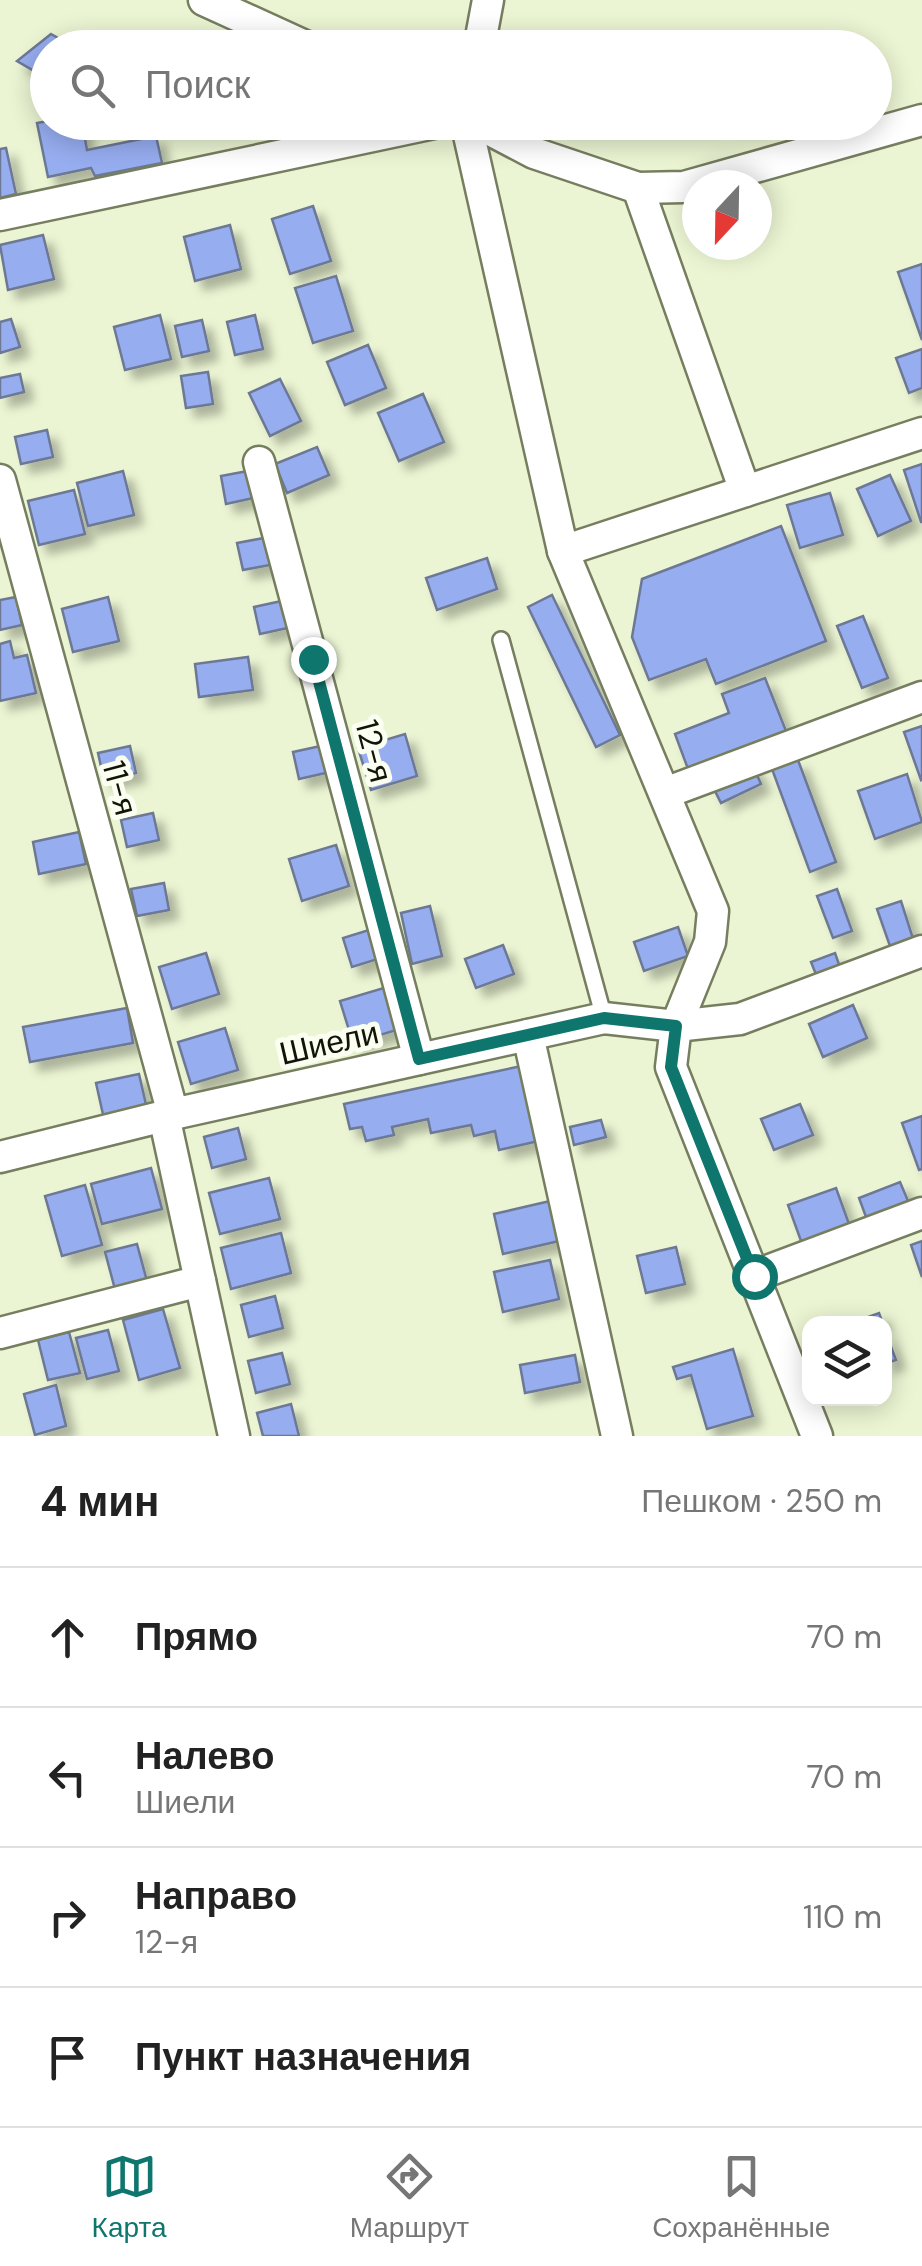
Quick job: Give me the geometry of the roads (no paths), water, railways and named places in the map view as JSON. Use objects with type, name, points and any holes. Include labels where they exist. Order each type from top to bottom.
[{"type":"street","points":[[482,30],[488,0]]},
{"type":"street","points":[[213,2],[272,30]]},
{"type":"street","points":[[892,128],[922,120]]},
{"type":"street","points":[[0,215],[353,140]]},
{"type":"street","points":[[470,140],[563,551],[713,911],[710,942],[676,1026],[671,1067],[817,1436]]},
{"type":"street","points":[[509,140],[534,153],[638,188],[684,186],[850,140]]},
{"type":"street","points":[[638,188],[745,491]]},
{"type":"street","points":[[563,551],[922,433]]},
{"type":"street","name":"12-я","points":[[258,462],[419,1059]]},
{"type":"street","name":"11-я","points":[[0,480],[169,1115],[234,1436]]},
{"type":"street","points":[[665,793],[922,697]]},
{"type":"street","name":"Шиели","points":[[0,1157],[169,1115],[604,1018],[676,1026],[740,1018],[922,952]]},
{"type":"street","points":[[528,1034],[617,1436]]},
{"type":"street","points":[[754,1276],[922,1214]]},
{"type":"street","points":[[0,1333],[200,1280]]},
{"type":"lane","points":[[501,640],[604,1018]]}]
